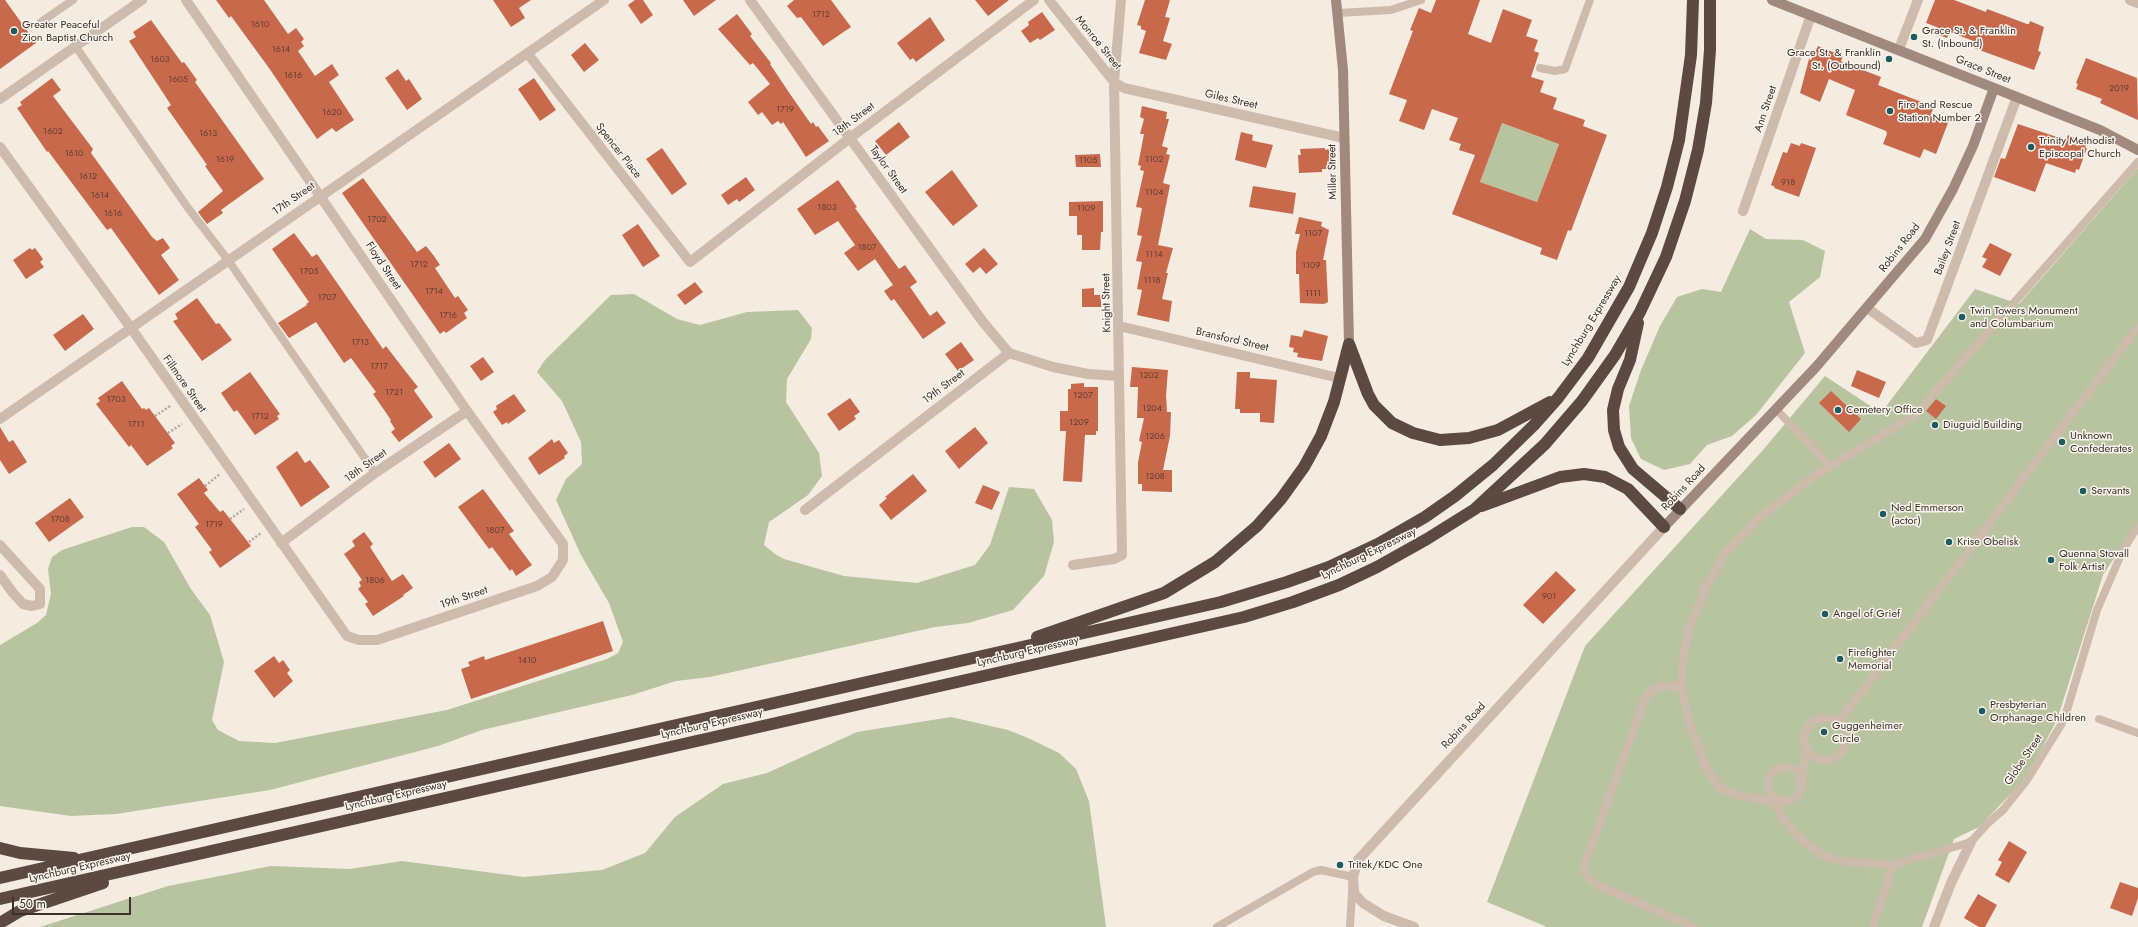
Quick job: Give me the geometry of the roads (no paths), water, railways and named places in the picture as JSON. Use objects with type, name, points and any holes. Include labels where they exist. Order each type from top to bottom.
[{"type":"highway","name":"Lynchburg Expressway","points":[[0,878],[1221,602],[1287,582],[1329,567],[1378,544],[1425,517],[1455,496],[1494,465],[1558,398],[1588,358],[1630,287],[1652,233],[1667,187],[1679,140],[1691,55],[1693,0]]},
{"type":"highway","name":"Lynchburg Expressway","points":[[0,899],[1244,616],[1293,602],[1338,585],[1427,540],[1475,509],[1545,444],[1582,401],[1615,355],[1640,312],[1666,256],[1685,201],[1698,150],[1706,103],[1710,50],[1710,0]]},
{"type":"highway","points":[[1640,312],[1630,360],[1618,389],[1613,410],[1614,430],[1619,447],[1634,469],[1680,509]]},
{"type":"highway","points":[[1349,344],[1368,394],[1374,405],[1392,423],[1413,433],[1440,440],[1469,438],[1498,430],[1558,398]]},
{"type":"highway","points":[[977,657],[1164,593],[1215,562],[1257,526],[1281,499],[1304,467],[1321,436],[1334,402],[1349,344]]},
{"type":"highway","points":[[1475,509],[1553,479],[1584,474],[1605,478],[1628,489],[1664,527]]},
{"type":"highway","points":[[0,848],[20,853],[85,859]]},
{"type":"highway","points":[[0,923],[20,911],[161,863]]},
{"type":"main road","name":"Miller Street","points":[[1336,0],[1343,70],[1349,344]]},
{"type":"main road","name":"Grace Street","points":[[1772,0],[1899,49],[2100,130],[2138,150]]},
{"type":"main road","name":"Robins Road","points":[[1664,527],[1776,409],[1867,308],[1925,239],[1953,189],[1973,146],[1994,88]]},
{"type":"street","points":[[0,99],[142,0]]},
{"type":"street","name":"Floyd Street","points":[[186,0],[467,411],[563,544]]},
{"type":"street","name":"17th Street","points":[[0,419],[320,195],[528,54],[604,0]]},
{"type":"street","name":"Taylor Street","points":[[750,0],[983,322],[1009,353]]},
{"type":"street","name":"18th Street","points":[[690,262],[850,138],[1034,0]]},
{"type":"street","name":"Monroe Street","points":[[1049,0],[1114,82]]},
{"type":"street","name":"Knight Street","points":[[1073,565],[1114,559],[1122,555],[1114,82],[1121,0]]},
{"type":"street","points":[[1899,49],[1918,0]]},
{"type":"street","points":[[2130,0],[2138,3]]},
{"type":"street","name":"Ann Street","points":[[1743,211],[1811,15]]},
{"type":"street","name":"Spencer Place","points":[[528,54],[690,262]]},
{"type":"street","name":"Giles Street","points":[[1114,82],[1124,88],[1344,138]]},
{"type":"street","name":"Bailey Street","points":[[1867,308],[1916,343],[1927,340],[2017,97]]},
{"type":"street","name":"Fillmore Street","points":[[0,147],[131,328],[347,636]]},
{"type":"street","name":"Bransford Street","points":[[1119,326],[1339,378]]},
{"type":"street","points":[[1009,353],[1053,367],[1088,374],[1119,376]]},
{"type":"street","name":"19th Street","points":[[805,510],[1009,353]]},
{"type":"street","name":"18th Street","points":[[281,543],[375,473],[467,411]]},
{"type":"street","name":"Robins Road","points":[[1353,877],[1358,860],[1379,835],[1664,527]]},
{"type":"street","name":"19th Street","points":[[347,636],[359,640],[377,640],[537,586],[552,577],[563,560],[563,544]]},
{"type":"street","points":[[0,546],[40,589],[40,604],[32,606],[23,604],[0,575]]},
{"type":"street","name":"Globe Street","points":[[1934,927],[1951,883],[1971,842]]},
{"type":"street","points":[[1353,877],[1354,893],[1363,903],[1384,916],[1414,927]]},
{"type":"lane","points":[[41,22],[73,0]]},
{"type":"lane","points":[[1338,13],[1391,10],[1421,0]]},
{"type":"lane","points":[[1540,68],[1555,71],[1565,69],[1590,0]]},
{"type":"lane","points":[[76,47],[188,208],[228,260],[375,473]]},
{"type":"lane","points":[[1971,842],[1893,865],[1844,862],[1824,856],[1798,837],[1781,815],[1779,808],[1772,802],[1768,785],[1769,777],[1773,771],[1783,767],[1804,762],[1820,759],[1834,758],[1844,748],[1846,734],[1843,727],[1833,719],[1826,718],[1813,722],[1805,732],[1806,746],[1804,762],[1802,785],[1798,795],[1792,799],[1772,802],[1737,796],[1718,787],[1704,762],[1689,721],[1681,686],[1688,631],[1705,589],[1724,554],[1758,519],[1814,476],[1915,415],[2138,162]]},
{"type":"lane","points":[[1838,723],[2138,327]]},
{"type":"lane","points":[[1776,409],[1830,466]]},
{"type":"lane","name":"Globe Street","points":[[1971,842],[2003,810],[2027,780],[2061,725],[2068,710],[2097,610],[2123,550],[2138,526]]},
{"type":"lane","points":[[1681,686],[1661,686],[1652,690],[1645,699],[1584,866],[1587,877],[1597,886],[1694,927]]},
{"type":"lane","points":[[2099,719],[2138,733]]},
{"type":"lane","points":[[1806,746],[1814,756],[1820,759]]},
{"type":"lane","points":[[1783,767],[1797,771],[1801,777],[1802,785]]},
{"type":"lane","points":[[1770,792],[1778,799],[1785,801]]},
{"type":"lane","points":[[1873,927],[1893,865]]},
{"type":"lane","points":[[1217,927],[1313,872],[1321,870],[1353,877],[1350,927]]},
{"type":"place","name":"Greater Peaceful Zion Baptist Church","points":[[14,31]]},
{"type":"place","name":"Grace St. & Franklin St. (Inbound)","points":[[1914,37]]},
{"type":"place","name":"Grace St. & Franklin St. (Outbound)","points":[[1889,59]]},
{"type":"place","name":"Fire and Rescue Station Number 2","points":[[1890,111]]},
{"type":"place","name":"Trinity Methodist Episcopal Church","points":[[2031,147]]},
{"type":"place","name":"Twin Towers Monument and Columbarium","points":[[1962,317]]},
{"type":"place","name":"Cemetery Office","points":[[1838,410]]},
{"type":"place","name":"Diuguid Building","points":[[1935,425]]},
{"type":"place","name":"Unknown Confederates","points":[[2062,442]]},
{"type":"place","name":"Servants","points":[[2083,491]]},
{"type":"place","name":"Ned Emmerson (actor)","points":[[1883,514]]},
{"type":"place","name":"Krise Obelisk","points":[[1949,542]]},
{"type":"place","name":"Quenna Stovall Folk Artist","points":[[2051,560]]},
{"type":"place","name":"Angel of Grief","points":[[1825,614]]},
{"type":"place","name":"Firefighter Memorial","points":[[1840,659]]},
{"type":"place","name":"Presbyterian Orphanage Children","points":[[1982,711]]},
{"type":"place","name":"Guggenheimer Circle","points":[[1824,732]]},
{"type":"place","name":"Tritek/KDC One","points":[[1340,865]]}]
